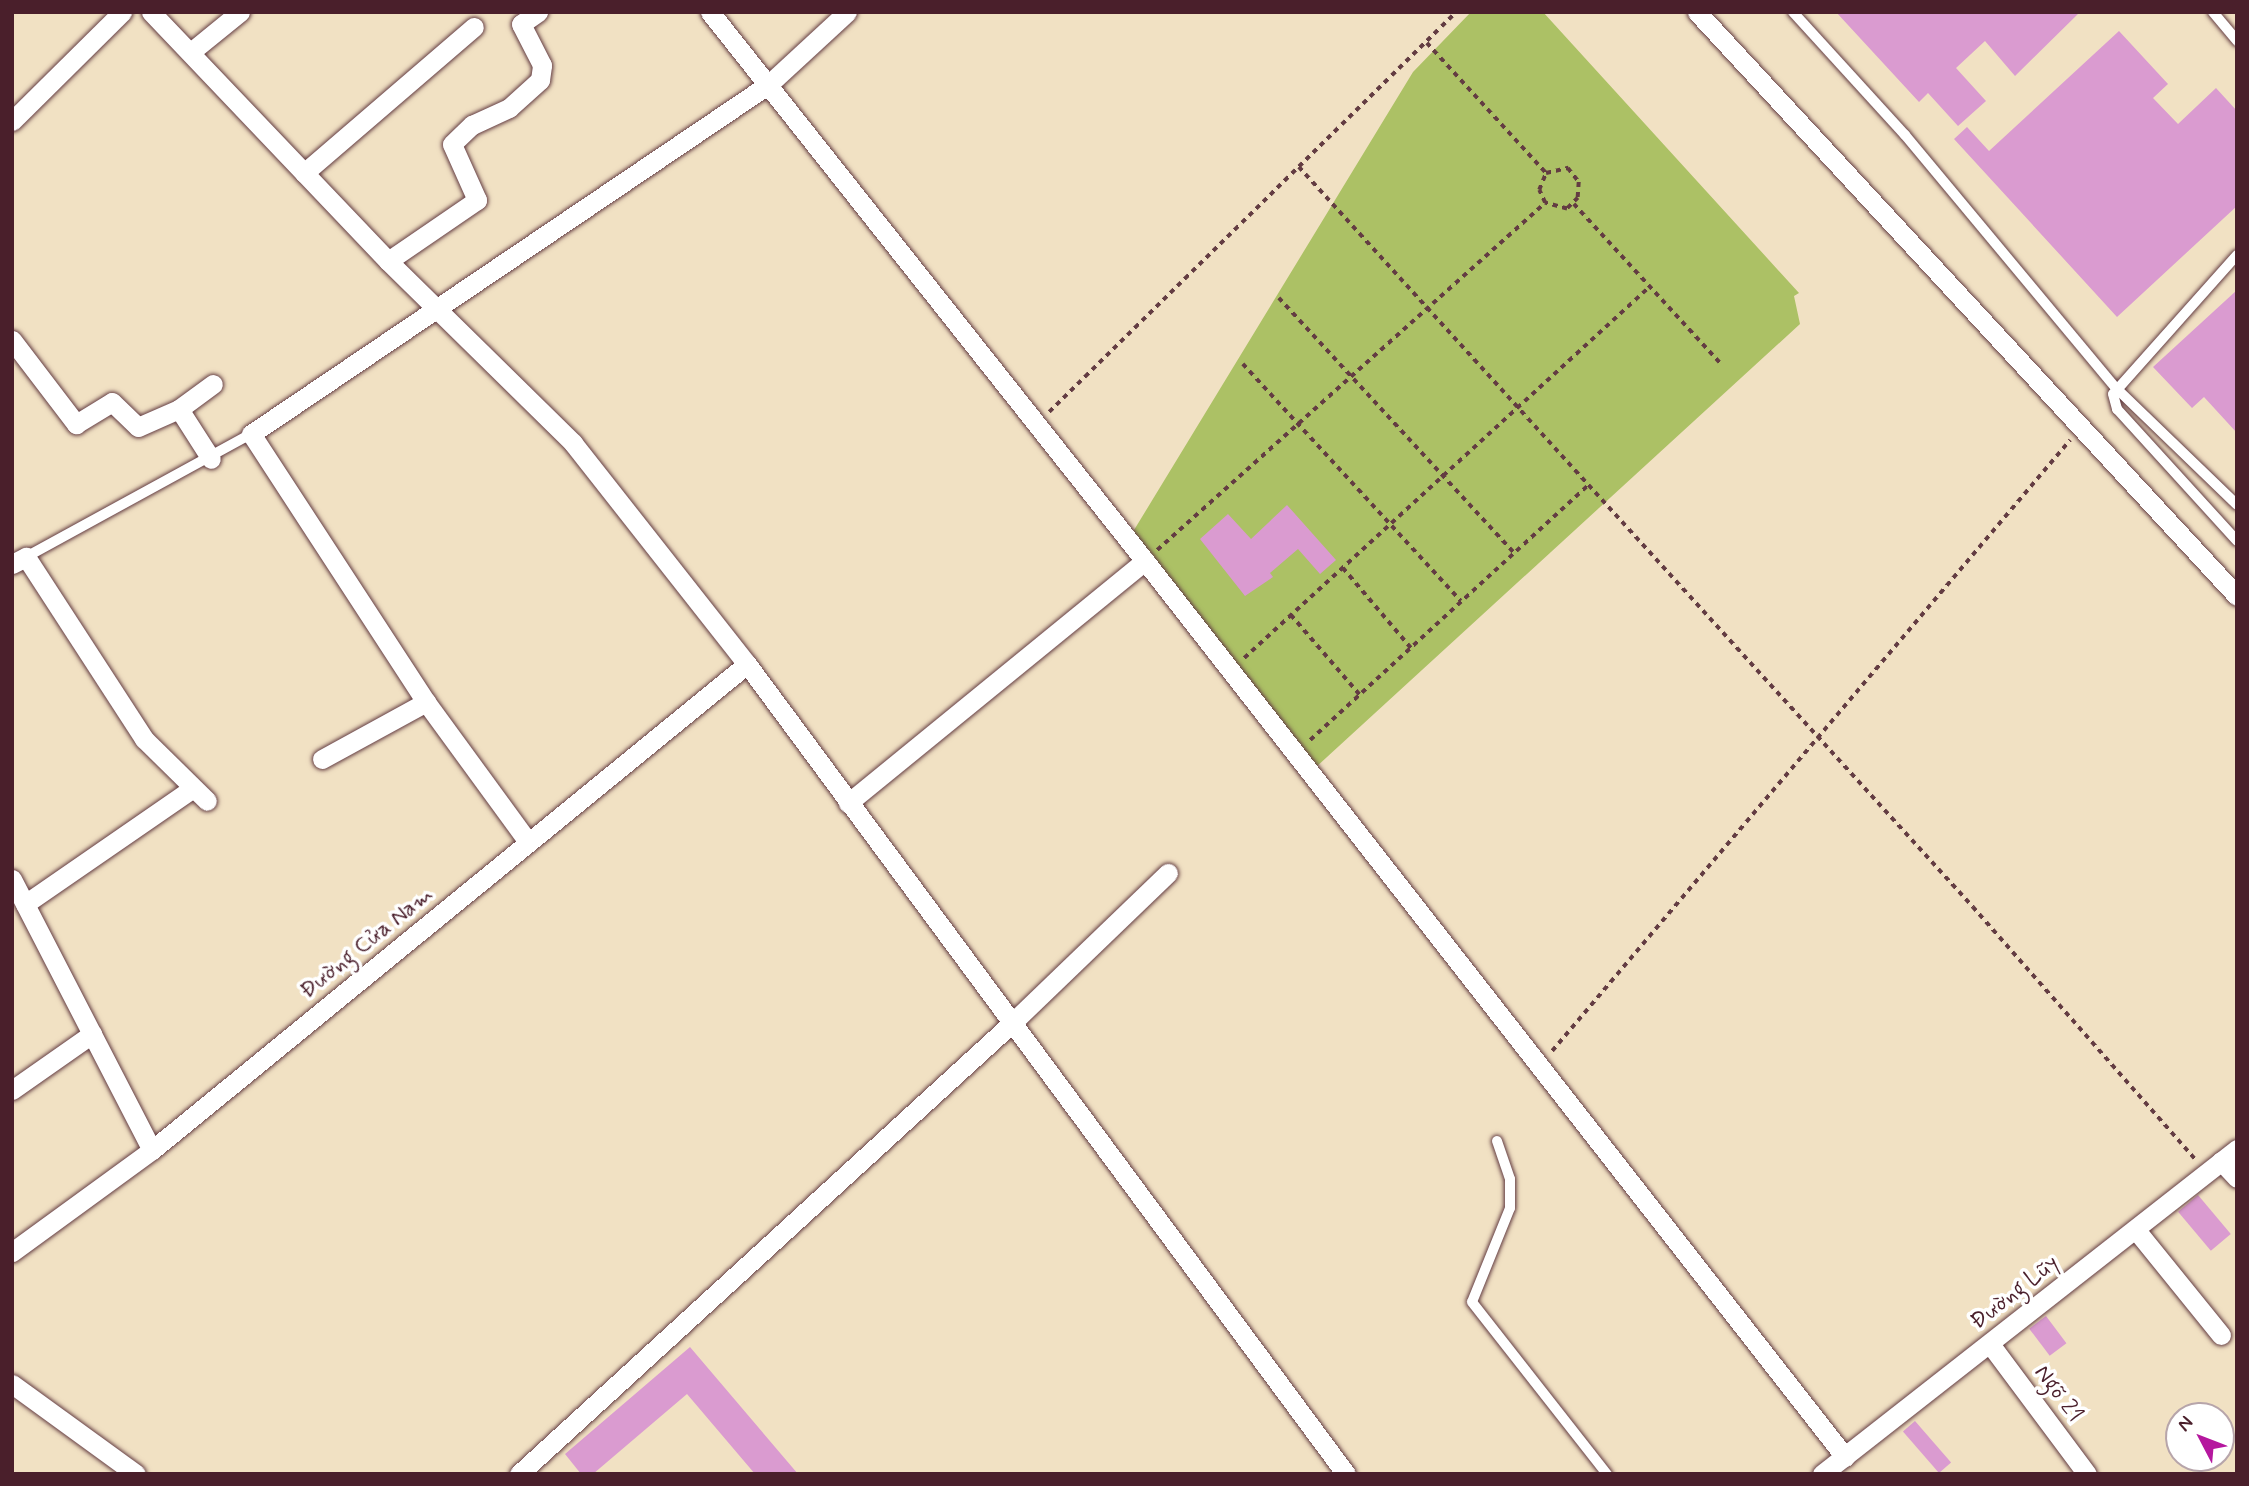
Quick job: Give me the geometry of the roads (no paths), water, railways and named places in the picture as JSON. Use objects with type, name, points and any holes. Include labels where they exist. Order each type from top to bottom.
[{"type":"street","points":[[12,121],[122,12]]},
{"type":"street","points":[[192,51],[240,12]]},
{"type":"street","points":[[388,261],[477,200],[452,144],[472,125],[509,108],[540,80],[542,65],[521,23],[538,12]]},
{"type":"street","points":[[710,12],[1146,561],[1539,1066],[1839,1467]]},
{"type":"street","points":[[528,842],[426,702],[251,433],[769,84],[847,12]]},
{"type":"street","points":[[1698,12],[2237,596]]},
{"type":"street","points":[[156,14],[388,261],[573,443],[747,664],[1346,1474]]},
{"type":"street","points":[[304,173],[474,27]]},
{"type":"street","points":[[12,340],[76,424],[112,402],[138,427],[179,409],[213,384]]},
{"type":"street","points":[[179,409],[211,459]]},
{"type":"street","points":[[19,561],[144,739],[200,794],[25,904]]},
{"type":"street","points":[[848,803],[1146,561]]},
{"type":"street","name":"Đường Cửa Nam","points":[[12,1252],[152,1150],[747,664]]},
{"type":"street","points":[[322,759],[426,702]]},
{"type":"street","points":[[519,1474],[1013,1022],[1168,873]]},
{"type":"street","points":[[12,879],[152,1150]]},
{"type":"street","points":[[12,1090],[92,1034]]},
{"type":"street","points":[[2222,1161],[2237,1178]]},
{"type":"street","name":"Đường Lũy","points":[[1839,1467],[2222,1161]]},
{"type":"street","points":[[2136,1230],[2221,1335]]},
{"type":"street","name":"Ngõ 21","points":[[1990,1344],[2087,1474]]},
{"type":"street","points":[[12,1384],[136,1474]]},
{"type":"lane","points":[[1793,12],[1905,135],[2116,388],[2237,505]]},
{"type":"lane","points":[[2213,12],[2237,41]]},
{"type":"lane","points":[[2237,254],[2116,388],[2117,409],[2237,541]]},
{"type":"lane","points":[[19,561],[211,459],[251,433]]},
{"type":"lane","points":[[1497,1141],[1510,1179],[1510,1208],[1472,1302],[1607,1474]]}]
